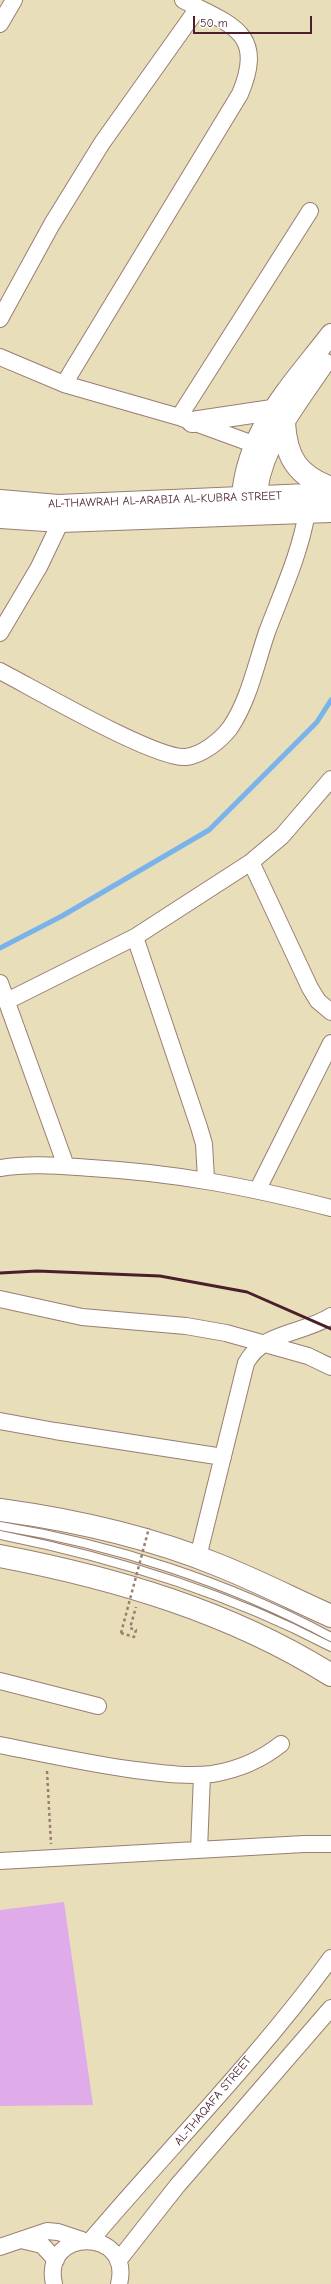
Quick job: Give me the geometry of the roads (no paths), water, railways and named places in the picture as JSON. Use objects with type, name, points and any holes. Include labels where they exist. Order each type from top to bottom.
[{"type":"main road","points":[[278,417],[285,440],[296,466],[306,477],[331,488]]},
{"type":"main road","name":"AL-THAWRAH AL-ARABIA AL-KUBRA STREET","points":[[0,517],[62,521],[248,506],[331,494]]},
{"type":"main road","name":"AL-THAWRAH AL-ARABIA AL-KUBRA STREET","points":[[0,501],[58,506],[248,506],[306,512],[331,511]]},
{"type":"main road","points":[[0,1510],[93,1527],[198,1557],[254,1580],[331,1616]]},
{"type":"main road","points":[[0,1556],[108,1580],[178,1603],[274,1644],[331,1675]]},
{"type":"street","points":[[0,24],[14,0]]},
{"type":"street","points":[[64,384],[236,101],[248,73],[250,58],[248,45],[240,35],[224,21],[184,0]]},
{"type":"street","points":[[0,319],[52,224],[102,143],[198,8]]},
{"type":"street","points":[[186,420],[310,211]]},
{"type":"street","points":[[248,506],[261,449],[278,417],[331,334]]},
{"type":"street","points":[[186,420],[278,417],[331,352]]},
{"type":"street","points":[[0,357],[64,384],[186,420],[261,449]]},
{"type":"street","points":[[0,671],[134,741],[164,753],[185,757],[202,751],[218,741],[239,713],[300,549],[306,512]]},
{"type":"street","points":[[0,633],[39,567],[62,521]]},
{"type":"street","points":[[7,1001],[135,936],[251,862],[282,836],[331,779]]},
{"type":"street","points":[[251,862],[310,988],[318,1000],[331,1012]]},
{"type":"street","points":[[135,936],[200,1127],[204,1144],[206,1179]]},
{"type":"street","points":[[0,982],[66,1166]]},
{"type":"street","points":[[258,1189],[331,1043]]},
{"type":"street","points":[[0,1168],[31,1165],[139,1170],[206,1179],[258,1189],[331,1208]]},
{"type":"street","points":[[0,1299],[62,1314],[186,1326],[264,1343],[308,1356],[331,1367]]},
{"type":"street","points":[[198,1557],[246,1363],[250,1355],[264,1343],[320,1323],[331,1316]]},
{"type":"street","points":[[0,1421],[223,1457]]},
{"type":"street","points":[[0,1681],[98,1706]]},
{"type":"street","points":[[0,1745],[144,1771],[202,1775],[243,1766],[265,1757],[281,1744]]},
{"type":"street","points":[[199,1850],[202,1775]]},
{"type":"street","points":[[0,1860],[52,1856],[331,1844]]},
{"type":"street","name":"AL-THAQAFA STREET","points":[[86,2240],[203,2115],[307,1990],[331,1958]]},
{"type":"street","points":[[119,2272],[177,2186],[331,2008]]},
{"type":"street","points":[[0,2247],[47,2231],[58,2232],[107,2247],[119,2272],[131,2284]]},
{"type":"street","points":[[21,2240],[42,2245],[56,2260]]},
{"type":"street","points":[[54,2284],[52,2275],[56,2260],[66,2247],[86,2240]]},
{"type":"lane","points":[[0,1526],[68,1539],[143,1560],[241,1596],[331,1637]]},
{"type":"lane","points":[[0,1535],[69,1550],[146,1571],[235,1603],[331,1647]]},
{"type":"waterway","points":[[0,948],[62,916],[209,830],[317,722],[331,700]]},
{"type":"railway","points":[[0,1273],[37,1271],[160,1276],[247,1292],[331,1329]]}]
